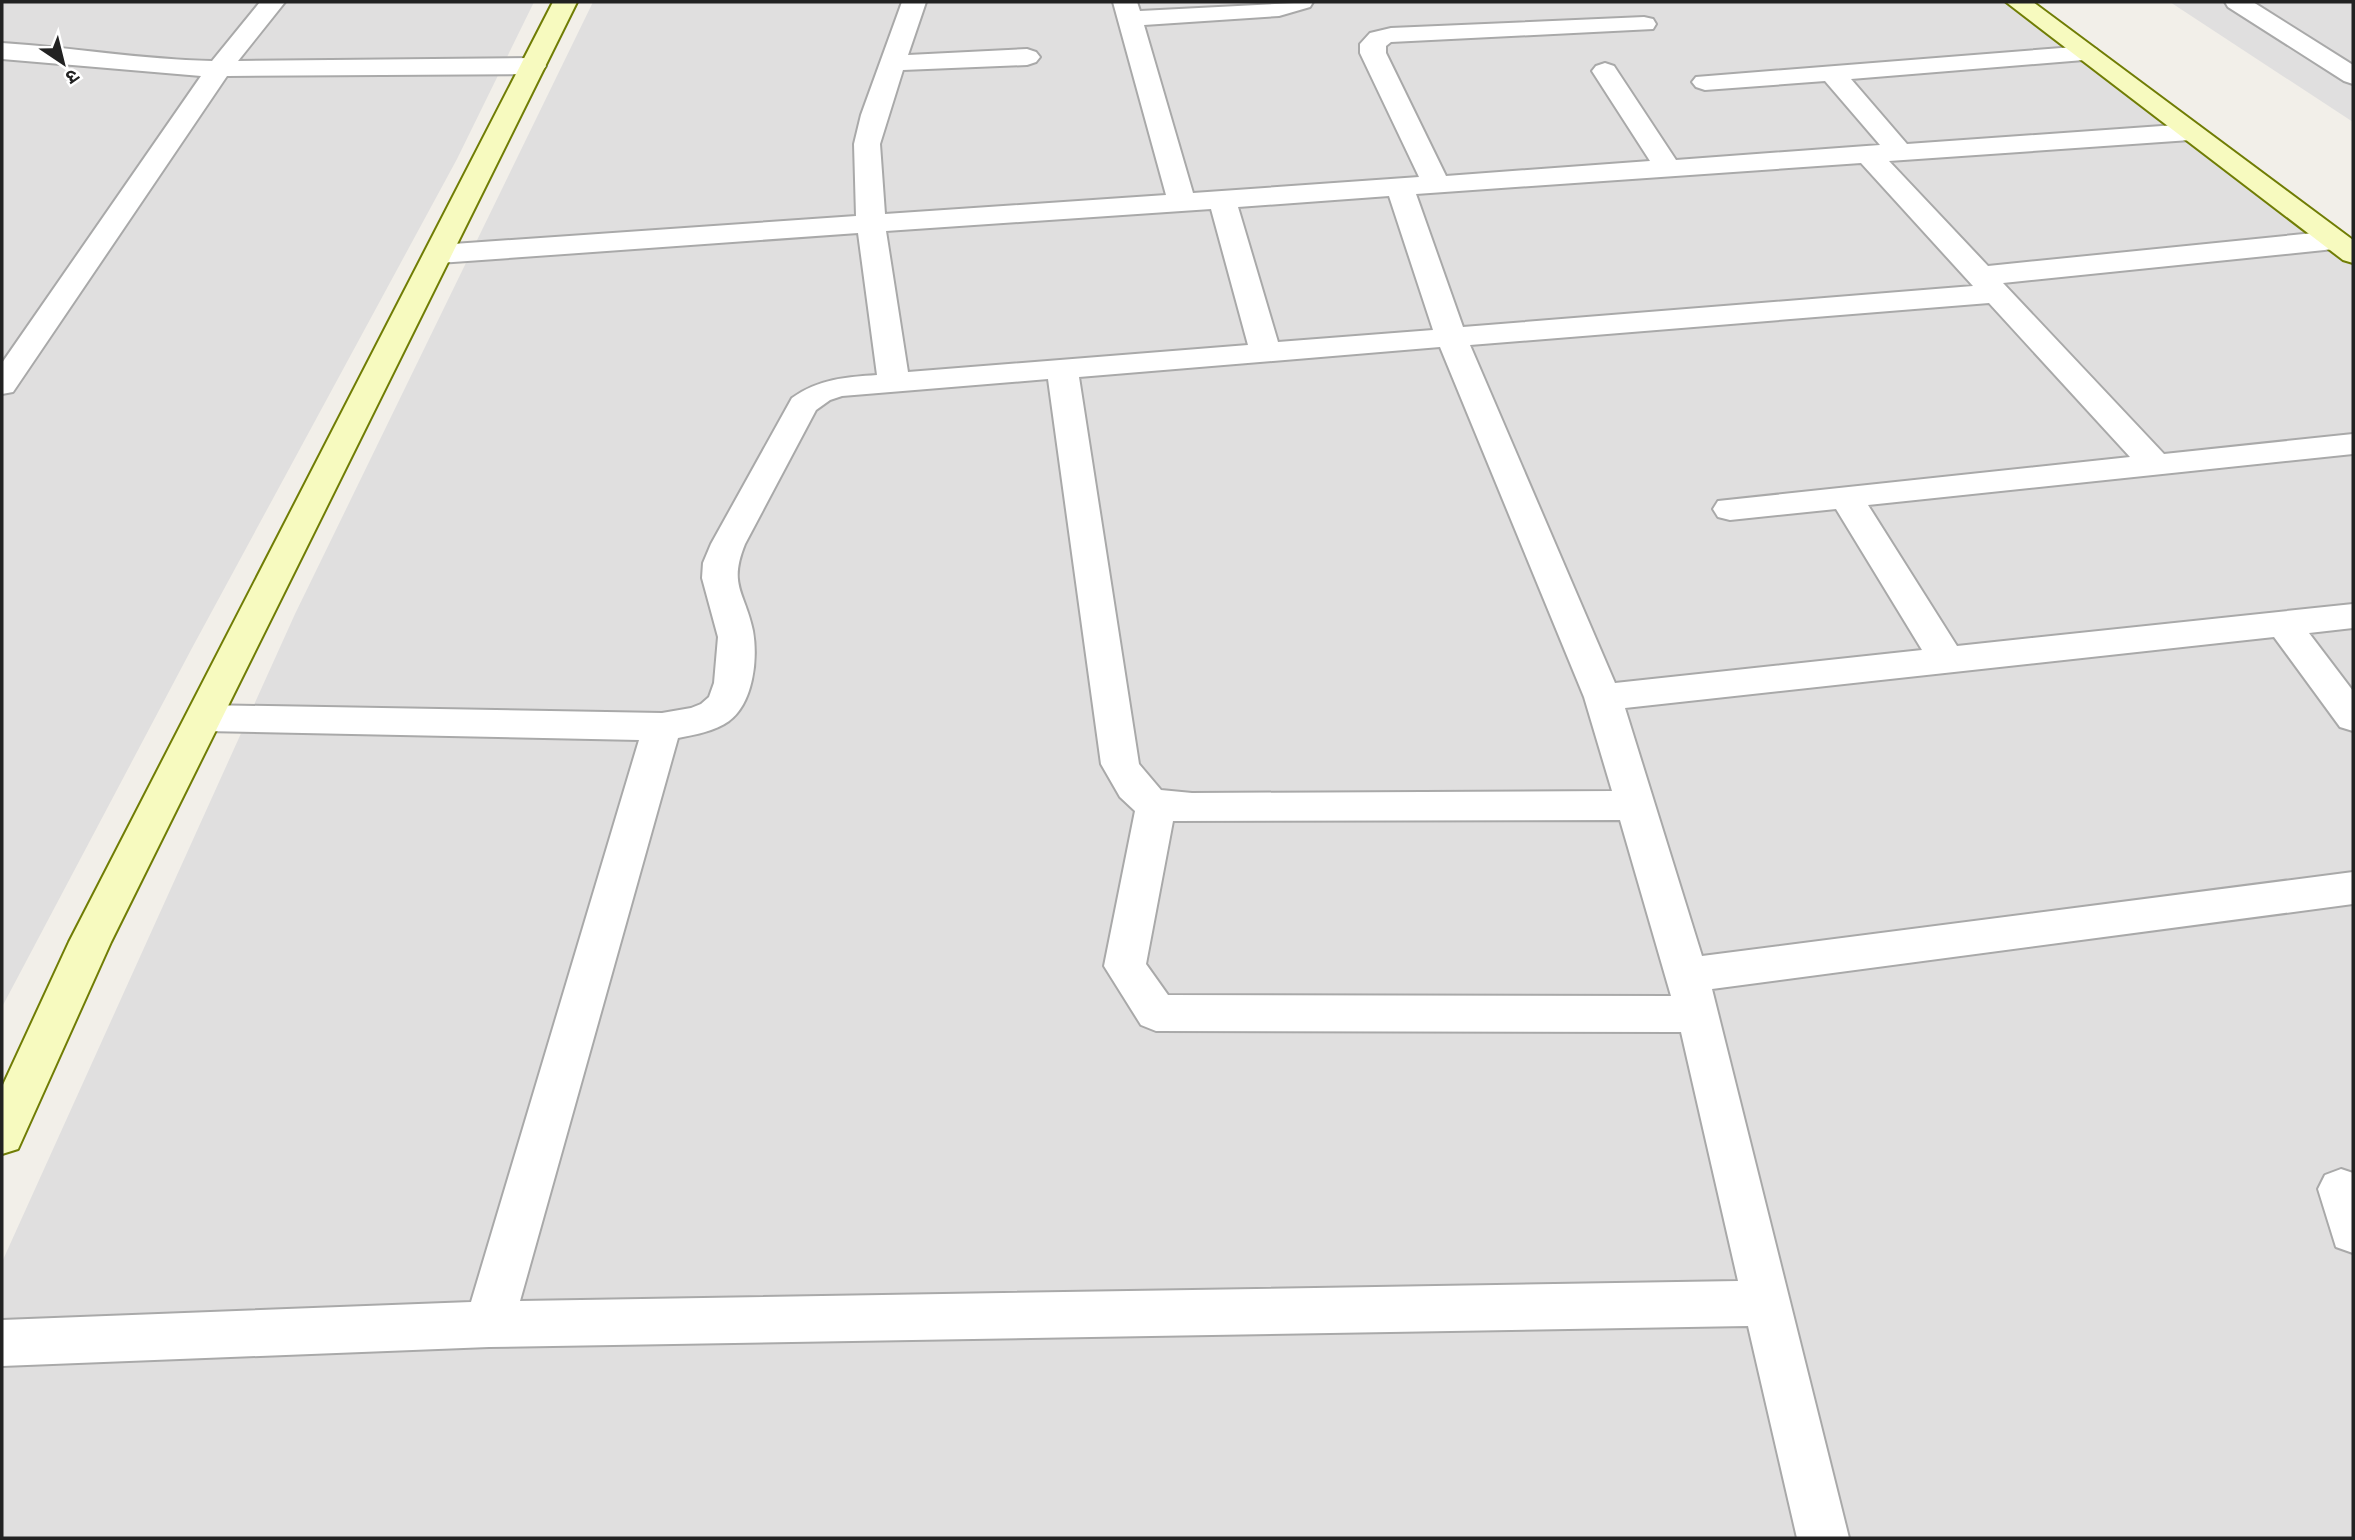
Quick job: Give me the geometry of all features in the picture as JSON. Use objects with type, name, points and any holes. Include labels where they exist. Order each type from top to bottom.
[{"type":"street","points":[[2,385],[219,69],[273,2]]},
{"type":"street","points":[[2,1135],[90,942],[565,2]]},
{"type":"street","points":[[894,382],[871,224],[867,144],[914,2]]},
{"type":"street","points":[[1182,202],[1127,10],[1279,9],[1301,2]]},
{"type":"street","points":[[2018,2],[2344,247]]},
{"type":"street","points":[[2237,2],[2353,76]]},
{"type":"street","points":[[1436,184],[1373,53],[1373,44],[1379,38],[1391,35],[1644,24]]},
{"type":"street","points":[[2,51],[101,58],[178,68],[533,66]]},
{"type":"street","points":[[1705,82],[2087,54]]},
{"type":"street","points":[[892,63],[1027,57]]},
{"type":"street","points":[[1605,71],[1668,169]]},
{"type":"street","points":[[1832,73],[1899,152]]},
{"type":"street","points":[[439,254],[2190,132]]},
{"type":"street","points":[[1868,155],[2156,464]]},
{"type":"street","points":[[1400,187],[1451,337],[1603,697],[1693,995],[1823,1538]]},
{"type":"street","points":[[1222,200],[1265,352]]},
{"type":"street","points":[[204,718],[662,727],[695,722],[720,710],[733,688],[736,648],[734,629],[720,587],[719,567],[728,544],[803,405],[819,393],[840,387],[1451,337],[2344,247]]},
{"type":"street","points":[[1062,369],[1120,764],[1134,789],[1156,806],[1635,805]]},
{"type":"street","points":[[1730,509],[2353,444]]},
{"type":"street","points":[[1846,497],[1947,660]]},
{"type":"street","points":[[1603,697],[2353,616]]},
{"type":"street","points":[[2283,623],[2353,718]]},
{"type":"street","points":[[489,1324],[662,727]]},
{"type":"street","points":[[1156,806],[1125,966],[1156,1013],[1693,995],[2353,888]]},
{"type":"street","points":[[2340,1189],[2353,1232]]},
{"type":"street","points":[[2,1343],[489,1324],[1766,1303]]},
{"type":"shaded area","points":[[2,2],[534,2],[457,159],[192,648],[2,1007]]},
{"type":"shaded area","points":[[593,2],[2003,2],[2353,264],[2353,1538],[2,1538],[2,1262],[295,614]]},
{"type":"shaded area","points":[[2170,2],[2353,2],[2353,122]]}]
